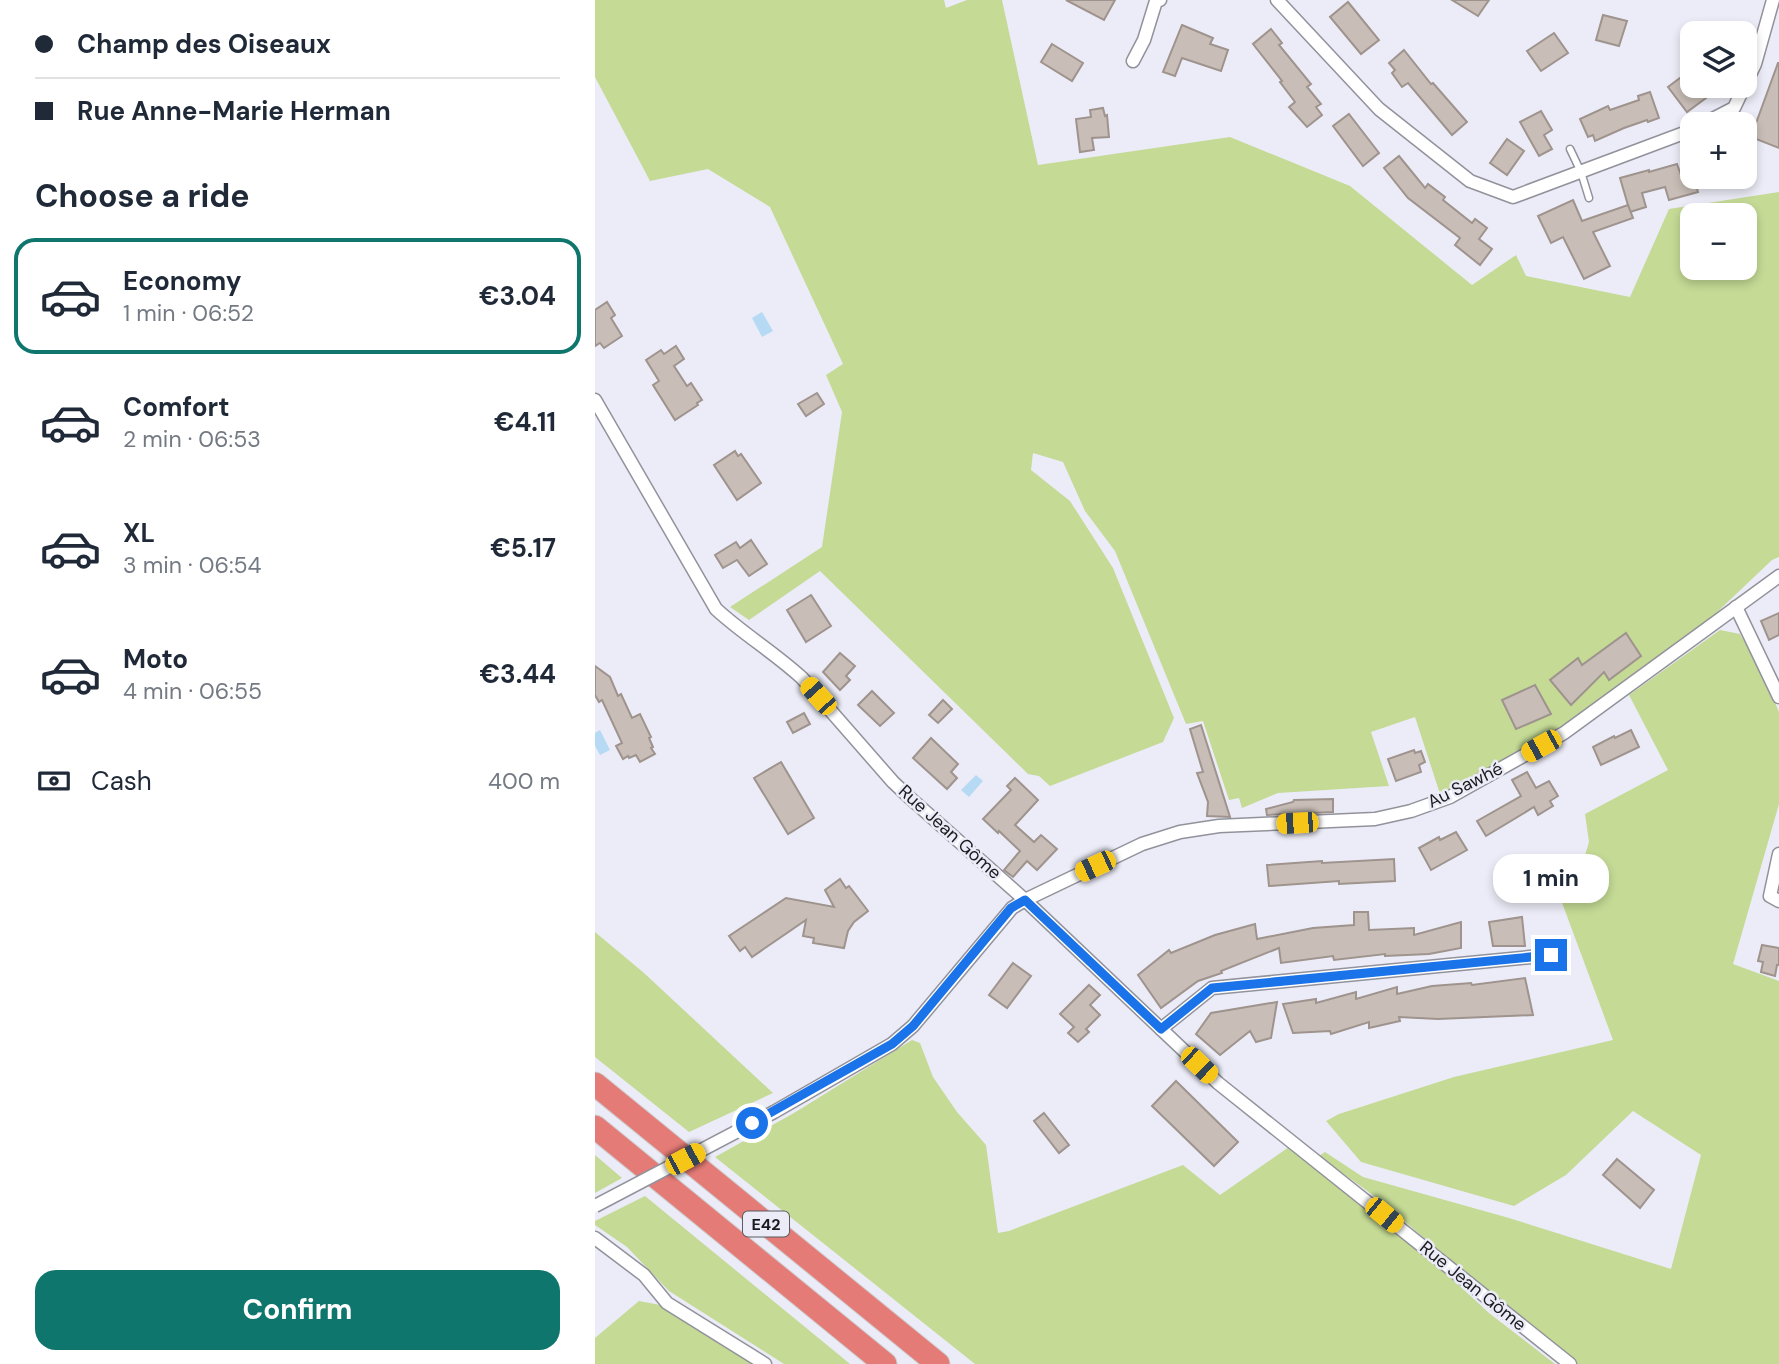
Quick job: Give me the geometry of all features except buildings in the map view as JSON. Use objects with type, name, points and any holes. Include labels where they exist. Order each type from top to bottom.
[{"type":"highway","name":"E42","points":[[595,1084],[938,1364]]},
{"type":"highway","name":"E42","points":[[595,1127],[885,1364]]},
{"type":"street","points":[[1133,61],[1144,40],[1157,0]]},
{"type":"street","points":[[1277,0],[1379,109],[1470,181],[1513,197],[1680,135]]},
{"type":"street","points":[[1726,112],[1734,108],[1755,64],[1773,0]]},
{"type":"street","name":"Rue Jean Gôme","points":[[595,400],[716,608],[736,627],[802,678],[893,782],[1025,900],[1218,1083],[1570,1364]]},
{"type":"street","name":"Au Sawhé","points":[[595,1206],[774,1112],[892,1044],[913,1026],[1011,908],[1025,900],[1142,844],[1180,832],[1219,827],[1374,819],[1411,811],[1450,797],[1564,733],[1779,576]]},
{"type":"street","points":[[1736,607],[1779,696]]},
{"type":"street","points":[[1779,854],[1770,895],[1779,901]]},
{"type":"street","points":[[1161,1029],[1212,988],[1551,955]]},
{"type":"street","points":[[595,1238],[644,1275],[667,1303],[765,1364]]},
{"type":"lane","points":[[1570,149],[1589,198]]},
{"type":"green space","points":[[595,0],[944,0],[946,8],[967,0],[1002,0],[1038,165],[1230,137],[1350,186],[1472,285],[1516,255],[1526,276],[1630,297],[1669,209],[1680,207],[1680,280],[1757,280],[1757,203],[1708,203],[1779,192],[1779,557],[1772,560],[1713,616],[1567,728],[1440,794],[1415,717],[1371,732],[1389,786],[1278,793],[1242,808],[1239,798],[1229,800],[1203,721],[1186,724],[1115,551],[1085,511],[1063,462],[1033,453],[1031,470],[1070,501],[1113,568],[1174,718],[1163,742],[1050,786],[1039,776],[1028,774],[820,571],[749,620],[730,607],[822,547],[842,412],[826,375],[843,364],[770,207],[708,169],[650,181],[595,77]]},
{"type":"green space","points":[[1720,630],[1740,634],[1764,676],[1779,712],[1779,804],[1733,964],[1779,981],[1779,1364],[1578,1364],[1377,1198],[1319,1156],[1325,1152],[1363,1177],[1509,1218],[1671,1269],[1701,1155],[1633,1111],[1566,1175],[1514,1206],[1361,1162],[1326,1121],[1339,1114],[1454,1077],[1613,1040],[1561,900],[1577,882],[1589,842],[1585,814],[1668,770],[1629,695]]},
{"type":"green space","points":[[595,932],[644,973],[773,1093],[689,1132],[595,1057]]},
{"type":"green space","points":[[912,1040],[920,1043],[933,1077],[957,1112],[986,1145],[998,1233],[1183,1165],[1220,1195],[1289,1147],[1410,1240],[1489,1313],[1555,1364],[975,1364],[715,1157],[794,1113]]},
{"type":"green space","points":[[595,1155],[622,1178],[595,1193]]},
{"type":"green space","points":[[645,1196],[850,1364],[784,1364],[669,1291],[627,1247],[595,1225],[595,1221]]},
{"type":"green space","points":[[639,1301],[676,1308],[760,1364],[595,1364],[595,1338]]},
{"type":"water","points":[[762,312],[773,331],[762,337],[752,318]]},
{"type":"water","points":[[600,730],[610,750],[600,755],[595,746],[595,733]]},
{"type":"water","points":[[976,775],[983,781],[969,797],[961,790]]},
{"type":"route","points":[[752,1123],[892,1044],[913,1026],[1011,908],[1025,900],[1161,1029],[1212,988],[1551,955]]}]
